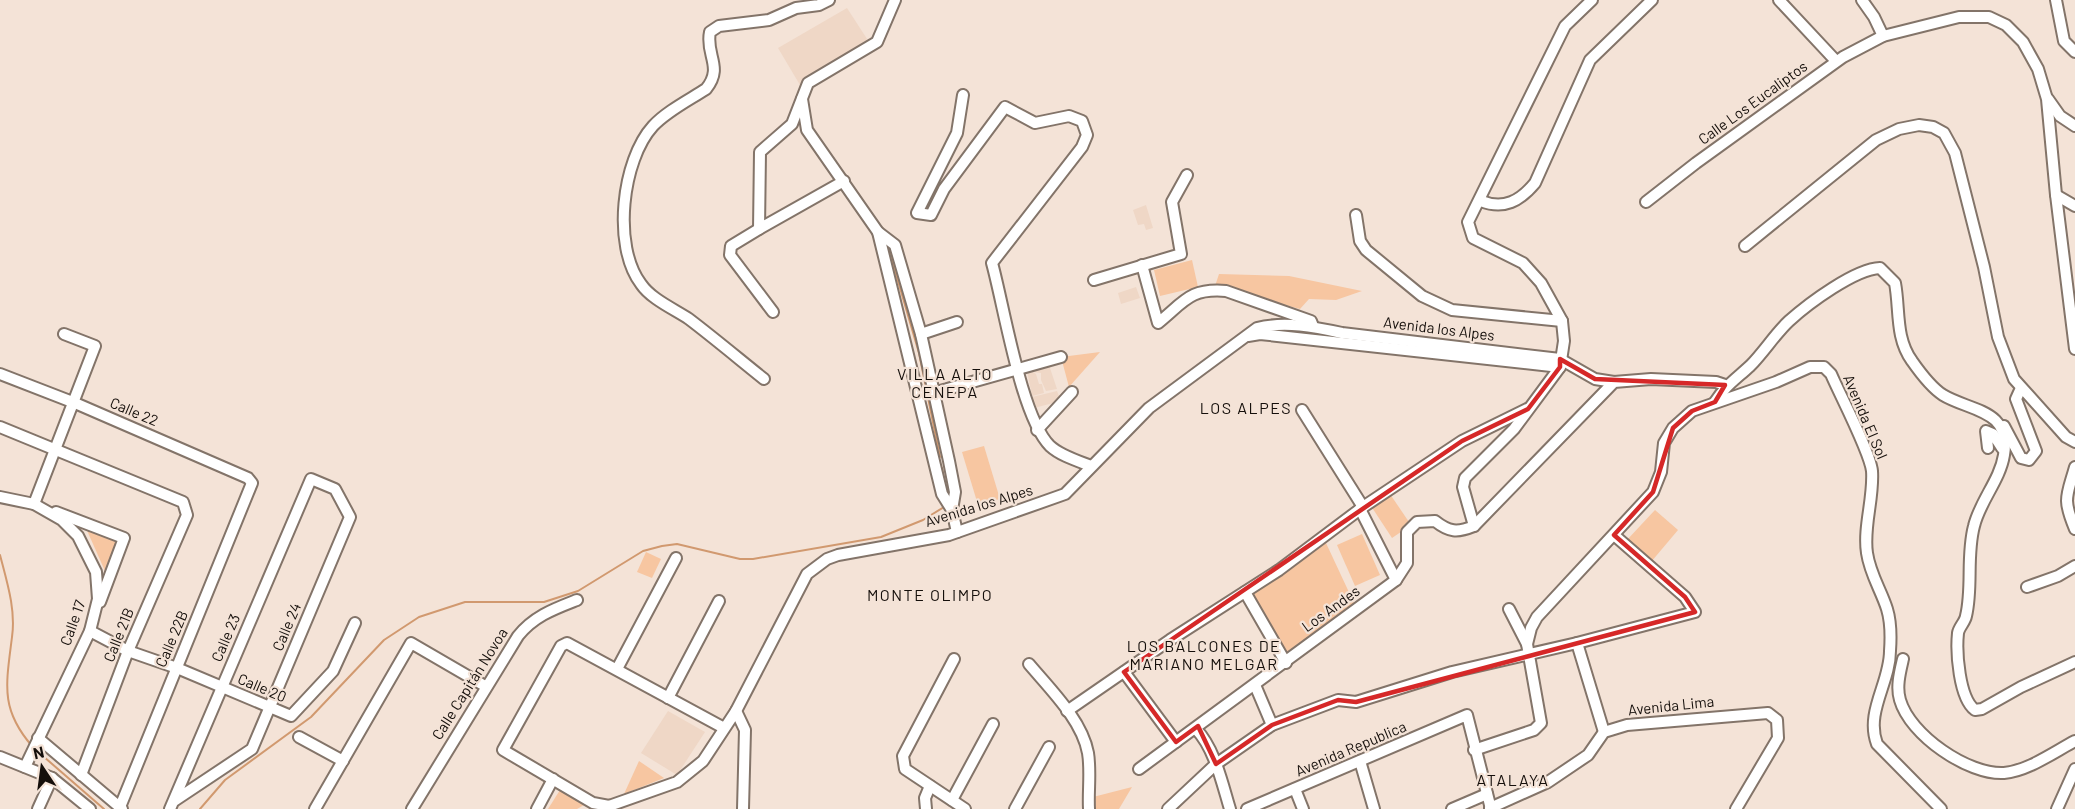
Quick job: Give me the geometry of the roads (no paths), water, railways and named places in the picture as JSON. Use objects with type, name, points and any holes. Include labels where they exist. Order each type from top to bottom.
[{"type":"street","points":[[764,379],[689,319],[642,287],[635,275],[626,245],[624,191],[638,150],[652,127],[706,89],[711,82],[715,69],[708,39],[710,32],[720,26],[769,21],[796,8],[819,5],[829,0]]},
{"type":"street","points":[[759,229],[760,152],[792,124],[808,83],[877,42],[895,0]]},
{"type":"street","points":[[1474,526],[1463,487],[1465,478],[1514,429],[1560,363],[1564,341],[1562,321],[1541,283],[1523,263],[1478,241],[1470,233],[1468,222],[1481,201],[1565,26],[1592,0]]},
{"type":"street","points":[[1481,201],[1493,206],[1507,204],[1523,197],[1535,183],[1590,60],[1652,0]]},
{"type":"street","points":[[1779,0],[1836,61]]},
{"type":"street","points":[[1862,0],[1883,36]]},
{"type":"street","points":[[2056,0],[2064,41],[2075,52]]},
{"type":"street","name":"Calle Los Eucaliptos","points":[[1646,202],[1695,163],[1836,61],[1883,36],[1959,17],[1989,17],[2006,25],[2023,42],[2038,69],[2048,99]]},
{"type":"street","points":[[963,95],[957,133],[917,213],[931,215],[944,189],[1005,107],[1035,123],[1069,116],[1082,121],[1087,135],[1082,147],[992,263],[1018,369],[1037,430],[1052,447],[1091,466]]},
{"type":"street","points":[[802,99],[807,130],[878,232],[895,245],[921,333],[955,492],[948,505]]},
{"type":"street","points":[[2048,99],[2060,116],[2075,126]]},
{"type":"street","points":[[2048,99],[2056,195],[2070,277],[2075,349]]},
{"type":"street","points":[[1745,246],[1876,140],[1899,129],[1919,125],[1933,127],[1944,133],[1955,153],[1984,267],[1998,337],[2014,379],[2066,437],[2075,442]]},
{"type":"street","points":[[1094,280],[1181,254],[1172,202],[1187,175]]},
{"type":"street","points":[[773,312],[730,255],[731,246],[844,181]]},
{"type":"street","points":[[2056,195],[2075,206]]},
{"type":"street","points":[[1356,215],[1360,241],[1366,250],[1422,296],[1452,310],[1562,321]]},
{"type":"street","points":[[878,232],[948,505],[957,532]]},
{"type":"street","points":[[1142,265],[1158,323],[1200,290],[1214,290],[1226,291],[1311,321],[1313,327]]},
{"type":"street","points":[[1714,402],[1725,385],[1749,367],[1790,321],[1853,274],[1868,268],[1880,268],[1895,283],[1897,320],[1911,361],[1942,395],[1980,408],[2006,428],[2021,458],[2029,460],[2034,455],[2035,446],[2016,399],[2020,388]]},
{"type":"street","points":[[921,333],[957,322]]},
{"type":"street","name":"Avenida los Alpes","points":[[589,806],[609,806],[677,782],[703,761],[736,711],[802,585],[816,565],[838,555],[957,532],[1065,494],[1149,408],[1257,328],[1268,325],[1313,327],[1560,363]]},
{"type":"street","points":[[64,334],[95,346],[75,403],[34,504],[124,538],[90,631]]},
{"type":"street","name":"Avenida los Alpes","points":[[1245,336],[1260,334],[1560,363]]},
{"type":"street","points":[[933,393],[1061,357]]},
{"type":"street","points":[[1560,363],[1595,379],[1614,382],[1651,379],[1716,382],[1725,385]]},
{"type":"street","name":"Avenida El Sol","points":[[1528,649],[1531,628],[1538,616],[1653,492],[1661,472],[1664,443],[1673,428],[1692,411],[1714,402],[1776,382],[1815,366],[1824,367],[1831,374],[1872,467],[1873,493],[1867,551],[1872,576],[1887,610],[1890,653],[1887,677],[1874,715],[1873,732],[1877,744],[1941,809]]},
{"type":"street","name":"Calle 22","points":[[0,374],[75,403],[248,477],[252,483]]},
{"type":"street","points":[[1396,580],[1407,563],[1407,532],[1417,522],[1435,521],[1445,529],[1457,532],[1474,526],[1614,382]]},
{"type":"street","points":[[1037,430],[1072,392]]},
{"type":"street","points":[[1067,711],[1280,570],[1361,508],[1462,441],[1527,409]]},
{"type":"street","points":[[1302,410],[1361,508],[1396,580]]},
{"type":"street","points":[[1992,417],[2002,432],[2004,454],[1974,524],[1968,553],[1966,617],[1958,631],[1961,684],[1967,704],[1975,710],[1982,709],[2021,687],[2075,662]]},
{"type":"street","points":[[0,427],[56,450]]},
{"type":"street","points":[[1988,448],[1986,431],[1997,439],[2004,454]]},
{"type":"street","name":"Calle 21B","points":[[56,450],[183,502],[187,508],[187,515],[128,651],[81,775]]},
{"type":"street","points":[[2075,467],[2065,491],[2075,529]]},
{"type":"street","name":"Calle 23","points":[[172,805],[311,479],[335,489],[350,517]]},
{"type":"street","name":"Calle 22B","points":[[121,808],[252,483]]},
{"type":"street","name":"Calle 17","points":[[0,497],[34,504],[62,520],[78,536],[96,572],[98,599],[90,631],[27,763]]},
{"type":"street","name":"Calle 24","points":[[172,805],[252,749],[350,517]]},
{"type":"street","points":[[1168,809],[1216,764],[1272,725],[1338,700],[1356,702],[1528,649],[1577,644],[1695,612],[1685,597],[1614,535]]},
{"type":"street","points":[[617,669],[676,558]]},
{"type":"street","points":[[2027,587],[2058,576],[2075,566]]},
{"type":"street","name":"Los Andes","points":[[1139,769],[1396,580]]},
{"type":"street","points":[[1245,592],[1286,663]]},
{"type":"street","name":"Calle Capitán Novoa","points":[[412,809],[485,686],[528,623],[547,611],[577,600]]},
{"type":"street","points":[[668,698],[719,601]]},
{"type":"street","points":[[1509,609],[1528,649],[1541,717],[1540,726],[1474,750],[1491,809],[1548,782],[1588,755],[1604,732],[1577,644]]},
{"type":"street","name":"Calle 20","points":[[90,631],[128,651],[177,668],[291,716],[333,671],[355,623]]},
{"type":"street","points":[[315,809],[411,643],[485,686]]},
{"type":"street","points":[[589,806],[553,779],[503,750],[561,646],[570,643],[724,728]]},
{"type":"street","points":[[954,659],[903,756],[902,763],[905,769],[965,809]]},
{"type":"street","points":[[1903,659],[1899,696],[1904,710],[1916,728],[1956,760],[1982,772],[2006,773],[2025,767],[2075,741]]},
{"type":"street","points":[[1029,664],[1067,711],[1085,742],[1088,755],[1089,809]]},
{"type":"street","points":[[1124,672],[1176,742]]},
{"type":"street","points":[[1255,685],[1272,725]]},
{"type":"street","points":[[736,711],[745,730],[743,809]]},
{"type":"street","name":"Avenida Lima","points":[[1604,732],[1627,725],[1762,711],[1773,716],[1779,726],[1778,738],[1736,809]]},
{"type":"street","name":"Avenida Republica","points":[[1247,809],[1467,715],[1474,750]]},
{"type":"street","points":[[952,801],[993,724]]},
{"type":"street","points":[[1196,729],[1203,736],[1216,764],[1230,809]]},
{"type":"street","points":[[299,737],[343,761]]},
{"type":"street","points":[[36,741],[121,808]]},
{"type":"street","points":[[1015,809],[1049,747]]},
{"type":"street","points":[[0,757],[27,763],[52,778],[90,809]]},
{"type":"street","points":[[1360,762],[1374,809]]},
{"type":"street","points":[[2057,809],[2075,769]]},
{"type":"street","points":[[39,809],[52,778]]},
{"type":"street","points":[[537,809],[553,779]]},
{"type":"street","points":[[926,809],[925,798],[930,786]]},
{"type":"street","points":[[1295,789],[1303,809]]},
{"type":"street","points":[[1452,809],[1487,794]]},
{"type":"waterway","points":[[889,250],[919,353],[940,457]]},
{"type":"waterway","points":[[942,468],[945,483]]},
{"type":"waterway","points":[[200,809],[225,780],[311,717],[384,640],[419,617],[465,602],[544,602],[578,591],[643,551],[662,546],[677,544],[740,559],[753,559],[881,537],[923,520],[944,507]]},
{"type":"waterway","points":[[0,555],[13,617],[7,683],[10,708],[22,733],[32,746]]},
{"type":"waterway","points":[[36,750],[104,809]]},
{"type":"district","name":"VILLA ALTO CENEPA","points":[[945,383]]},
{"type":"district","name":"LOS ALPES","points":[[1246,408]]},
{"type":"district","name":"MONTE OLIMPO","points":[[930,595]]},
{"type":"district","name":"LOS BALCONES DE MARIANO MELGAR","points":[[1204,655]]},
{"type":"district","name":"ATALAYA","points":[[1513,780]]}]
